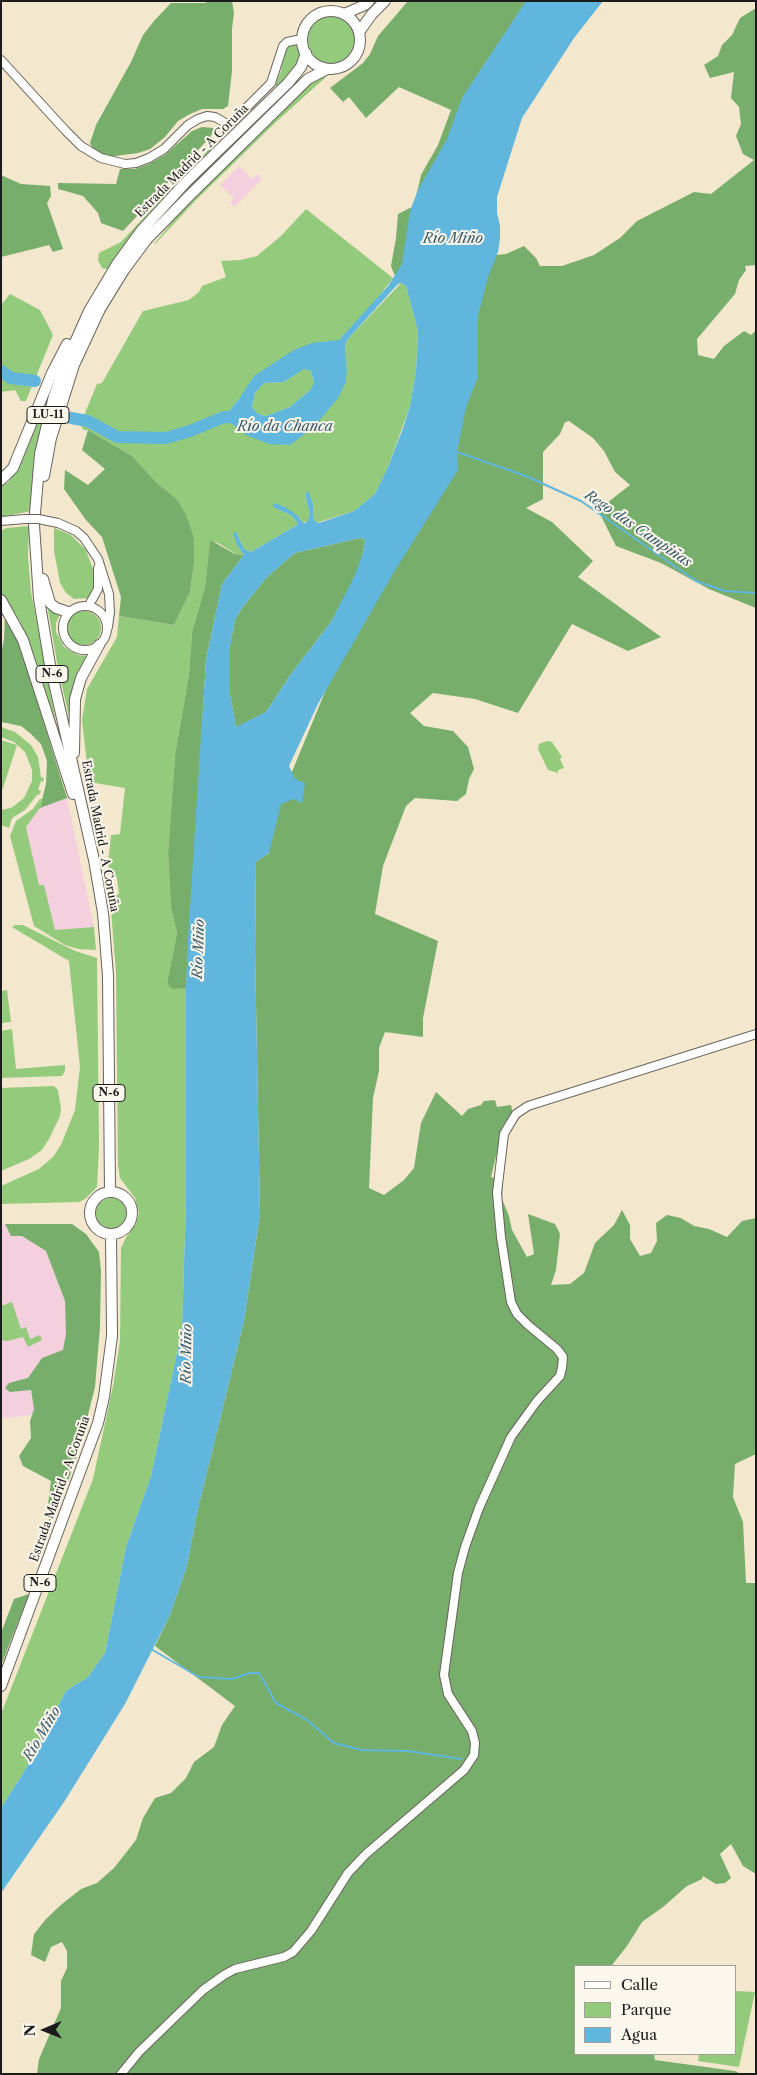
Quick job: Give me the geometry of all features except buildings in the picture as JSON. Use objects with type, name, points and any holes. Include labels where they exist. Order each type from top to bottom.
[{"type":"highway","points":[[344,14],[365,5],[369,1]]},
{"type":"highway","name":"Estrada Madrid - A Coruña","points":[[37,579],[45,469],[61,401],[74,365],[90,331],[124,270],[147,239],[308,79],[327,69],[336,69],[351,61],[359,48],[359,32],[372,14],[385,1]]},
{"type":"highway","points":[[327,69],[314,64],[306,53],[302,39],[308,23],[314,17],[329,11],[344,14],[356,25],[359,32]]},
{"type":"highway","name":"Estrada Madrid - A Coruña","points":[[110,1192],[107,958],[101,901],[50,665],[37,579],[34,549],[35,501],[40,454],[46,422],[68,356],[89,311],[117,264],[141,231],[186,182],[288,84],[302,66],[306,53]]},
{"type":"highway","points":[[1,480],[13,468],[52,373],[91,300],[117,264]]},
{"type":"highway","points":[[39,531],[41,564],[46,595],[53,606],[68,612]]},
{"type":"highway","points":[[1,600],[23,640],[76,805],[83,812]]},
{"type":"highway","points":[[74,769],[75,699],[81,678],[99,645]]},
{"type":"highway","points":[[110,1192],[116,1192],[126,1199],[132,1209],[127,1226],[117,1233],[111,1234],[100,1231],[96,1227],[90,1212],[96,1198],[100,1194],[110,1192]]},
{"type":"highway","name":"Estrada Madrid - A Coruña","points":[[1,1686],[98,1423],[104,1398],[112,1336],[111,1234]]},
{"type":"street","points":[[1,60],[81,146],[101,158],[125,164],[136,163],[149,158],[164,149],[188,125],[198,119],[207,116],[215,117],[229,125],[271,83],[283,46],[287,42],[302,39]]},
{"type":"street","points":[[1,521],[47,520],[76,531],[84,538],[98,559],[109,594],[110,612],[106,635],[99,645],[93,649],[80,650],[68,643],[62,631],[64,618],[68,612],[79,606],[89,605],[100,611],[104,616],[107,628]]},
{"type":"street","points":[[1,525],[10,521]]},
{"type":"street","points":[[89,605],[98,589],[100,581],[98,559]]},
{"type":"street","points":[[121,2074],[146,2045],[204,1990],[224,1975],[242,1967],[284,1957],[293,1952],[311,1931],[348,1873],[366,1854],[464,1770],[474,1755],[475,1743],[472,1731],[448,1694],[444,1675],[445,1654],[460,1564],[480,1508],[511,1437],[537,1401],[560,1376],[563,1357],[557,1349],[517,1314],[511,1302],[496,1193],[504,1134],[510,1122],[516,1114],[528,1106],[756,1034]]},
{"type":"shaded area","points":[[239,166],[252,179],[257,174],[262,179],[235,207],[230,203],[234,198],[220,185]]},
{"type":"shaded area","points":[[67,798],[94,927],[54,932],[39,886],[26,827],[40,808]]},
{"type":"shaded area","points":[[5,1224],[11,1236],[22,1236],[46,1251],[65,1301],[66,1334],[64,1350],[42,1358],[28,1378],[34,1409],[32,1415],[1,1419],[1,1225]]},
{"type":"green space","points":[[206,1],[232,1],[234,13],[232,71],[228,106],[223,109],[202,109],[190,114],[178,121],[165,137],[150,149],[138,153],[108,157],[93,149],[90,143],[96,125],[131,62],[143,35],[171,3],[206,3]]},
{"type":"green space","points":[[408,1],[527,1],[478,74],[400,279],[394,274],[391,266],[398,214],[414,206],[421,175],[438,145],[451,110],[399,87],[366,118],[349,97],[343,102],[330,88],[363,63],[370,54],[378,36]]},
{"type":"green space","points":[[756,8],[756,265],[745,266],[746,270],[739,280],[735,294],[697,339],[698,355],[714,359],[724,346],[744,331],[751,335],[756,330],[756,608],[709,589],[661,563],[616,546],[598,510],[630,485],[615,472],[604,451],[593,438],[569,421],[565,422],[560,434],[543,452],[543,499],[526,508],[552,522],[593,561],[578,577],[661,637],[628,651],[572,624],[518,713],[475,699],[433,693],[410,713],[424,726],[453,731],[468,747],[474,769],[469,779],[466,794],[457,801],[415,798],[406,806],[383,866],[375,914],[438,941],[423,1018],[423,1037],[385,1032],[379,1048],[379,1071],[373,1098],[369,1188],[384,1195],[404,1180],[414,1168],[421,1123],[436,1092],[462,1116],[468,1109],[481,1105],[484,1101],[495,1100],[497,1107],[511,1105],[515,1124],[504,1124],[491,1177],[503,1180],[502,1199],[512,1230],[527,1257],[534,1254],[528,1214],[555,1224],[560,1234],[556,1270],[551,1285],[570,1284],[584,1273],[595,1243],[614,1225],[622,1210],[630,1225],[630,1239],[640,1256],[651,1253],[657,1241],[656,1223],[667,1215],[681,1218],[694,1226],[709,1229],[727,1237],[742,1221],[756,1218],[756,1454],[735,1464],[733,1497],[743,1522],[746,1583],[756,1583],[756,1874],[743,1866],[731,1844],[720,1854],[731,1878],[725,1883],[716,1884],[703,1876],[702,1879],[687,1886],[642,1922],[612,1965],[574,1965],[574,2055],[654,2055],[655,2060],[735,2071],[741,2074],[37,2074],[39,2059],[61,2008],[61,1981],[67,1968],[67,1951],[62,1942],[51,1947],[45,1962],[31,1955],[34,1934],[62,1904],[81,1889],[97,1883],[114,1868],[136,1840],[143,1818],[155,1798],[171,1793],[186,1778],[194,1762],[214,1747],[222,1725],[235,1706],[155,1646],[170,1615],[187,1566],[197,1513],[244,1321],[260,1214],[255,950],[256,862],[269,853],[270,825],[327,687],[488,256],[506,254],[524,246],[536,258],[540,266],[562,266],[594,255],[620,238],[637,221],[694,192],[711,194],[754,160],[743,154],[736,136],[741,124],[739,107],[731,98],[734,72],[710,78],[704,65],[718,56],[722,45],[732,35],[740,18]]},
{"type":"green space","points":[[327,16],[337,16],[349,23],[356,35],[356,45],[349,57],[337,64],[327,64],[319,60],[312,53],[308,45],[308,35],[312,27],[319,20]]},
{"type":"green space","points":[[295,45],[298,47],[300,59],[296,68],[278,87],[275,85],[281,71],[284,55],[288,47]]},
{"type":"green space","points":[[327,76],[276,122],[154,244],[178,215],[302,92],[313,82]]},
{"type":"green space","points":[[202,127],[214,128],[211,136],[123,231],[101,223],[98,213],[83,196],[58,189],[58,183],[116,184],[120,169],[135,169],[149,164],[166,154],[192,131]]},
{"type":"green space","points":[[216,142],[219,144],[130,239],[107,269],[102,268],[98,260],[99,253],[121,242]]},
{"type":"green space","points":[[1,175],[21,184],[50,186],[51,196],[47,203],[63,249],[53,252],[49,245],[1,257]]},
{"type":"green space","points":[[306,209],[393,278],[370,308],[339,340],[334,342],[326,341],[239,399],[224,417],[269,444],[347,370],[345,346],[347,340],[401,283],[406,286],[418,331],[416,372],[410,406],[388,467],[375,494],[354,511],[316,523],[314,521],[313,504],[308,492],[305,494],[310,514],[308,522],[302,522],[298,516],[274,507],[291,515],[297,522],[297,525],[251,552],[244,549],[236,532],[237,545],[244,555],[236,554],[218,543],[210,541],[205,586],[192,632],[189,674],[175,755],[168,854],[171,908],[177,933],[167,983],[177,988],[186,988],[186,1201],[182,1329],[151,1476],[126,1547],[105,1653],[88,1677],[66,1691],[25,1770],[1,1808],[1,1714],[93,1479],[113,1386],[120,1341],[121,1246],[136,1224],[139,1213],[135,1198],[120,1178],[118,1165],[116,972],[110,897],[119,894],[117,878],[108,865],[111,835],[120,834],[125,788],[89,782],[82,720],[87,689],[117,637],[119,616],[174,625],[190,592],[194,563],[194,538],[176,498],[158,484],[132,456],[88,430],[84,430],[80,425],[97,384],[102,383],[143,311],[189,300],[199,292],[202,286],[226,277],[221,261],[240,260],[257,256],[281,236]]},
{"type":"green space","points":[[10,294],[40,310],[53,335],[26,401],[21,401],[15,390],[1,392],[1,305]]},
{"type":"green space","points":[[304,369],[311,371],[314,383],[310,390],[290,407],[266,416],[258,414],[252,407],[255,393],[264,383],[284,382]]},
{"type":"green space","points":[[51,387],[31,511],[1,517],[1,486],[8,483],[17,469]]},
{"type":"green space","points":[[88,430],[132,456],[158,484],[176,498],[186,515],[194,538],[194,563],[190,592],[174,625],[119,616],[121,597],[102,537],[86,520],[64,489],[65,470],[88,485],[105,469],[82,450]]},
{"type":"green space","points":[[29,526],[28,557],[31,592],[57,727],[20,621],[1,594],[1,531],[6,528]]},
{"type":"green space","points":[[54,528],[71,535],[86,550],[97,585],[89,598],[74,599],[66,593],[60,583],[54,551]]},
{"type":"green space","points":[[360,538],[365,539],[356,575],[331,622],[291,674],[266,712],[236,728],[230,694],[230,646],[235,620],[242,608],[267,577],[295,553]]},
{"type":"green space","points":[[210,540],[235,554],[244,555],[222,584],[206,660],[186,988],[172,989],[167,983],[177,933],[171,908],[168,854],[175,755],[189,674],[192,632],[205,586]]},
{"type":"green space","points":[[47,604],[60,614],[56,623],[56,632],[64,647],[78,655],[89,656],[72,721],[70,721],[58,668]]},
{"type":"green space","points":[[84,611],[96,616],[101,628],[96,640],[84,645],[72,640],[67,628],[72,616]]},
{"type":"green space","points":[[5,614],[21,649],[67,798],[40,808],[46,784],[47,761],[41,744],[21,726],[1,722],[1,655]]},
{"type":"green space","points":[[1,727],[15,732],[31,745],[38,757],[41,777],[44,778],[38,790],[41,791],[39,795],[25,810],[12,818],[9,828],[1,825],[1,810],[11,808],[24,798],[32,781],[32,770],[25,752],[14,742],[1,737]]},
{"type":"green space","points":[[1,740],[17,745],[1,794]]},
{"type":"green space","points":[[547,741],[552,742],[562,757],[560,759],[564,768],[558,770],[558,773],[548,770],[538,749],[539,744]]},
{"type":"green space","points":[[42,799],[40,808],[26,827],[39,885],[44,885],[55,930],[94,927],[96,950],[78,949],[65,945],[34,926],[10,836],[16,821],[33,809]]},
{"type":"green space","points":[[23,925],[75,951],[97,958],[99,1147],[97,1187],[85,1199],[79,1202],[1,1204],[1,1186],[39,1169],[53,1157],[61,1145],[75,1110],[80,1067],[69,961],[12,927]]},
{"type":"green space","points":[[7,990],[11,1022],[1,1023],[1,991]]},
{"type":"green space","points":[[12,1029],[16,1069],[65,1065],[65,1071],[62,1076],[1,1078],[1,1031]]},
{"type":"green space","points":[[54,1086],[58,1090],[61,1109],[60,1116],[49,1139],[42,1150],[29,1159],[1,1171],[1,1088]]},
{"type":"green space","points":[[111,1198],[122,1202],[126,1213],[122,1224],[111,1228],[100,1224],[96,1213],[100,1202]]},
{"type":"green space","points":[[5,1224],[72,1224],[86,1234],[99,1252],[101,1271],[100,1327],[95,1387],[80,1447],[55,1517],[49,1522],[48,1505],[51,1481],[23,1466],[19,1456],[31,1438],[30,1421],[34,1409],[31,1390],[10,1392],[5,1388],[9,1383],[28,1378],[42,1358],[63,1350],[66,1334],[65,1301],[46,1251],[22,1236],[11,1236]]},
{"type":"green space","points":[[12,1302],[21,1329],[26,1327],[30,1339],[40,1335],[42,1340],[28,1347],[23,1337],[7,1341],[1,1340],[1,1306]]},
{"type":"green space","points":[[29,1594],[1,1666],[1,1633],[14,1599]]},
{"type":"green space","points":[[737,1991],[755,1992],[739,2067],[698,2061],[699,2055],[737,2055]]},
{"type":"water","name":"Río Miño","points":[[526,1],[603,1],[574,38],[522,118],[497,197],[500,239],[498,252],[488,277],[478,316],[478,377],[466,407],[457,452],[458,470],[394,572],[318,704],[289,766],[295,779],[305,783],[302,803],[294,799],[281,804],[269,853],[256,862],[255,950],[260,1214],[244,1321],[197,1513],[187,1566],[170,1615],[125,1704],[64,1802],[1,1893],[1,1808],[25,1770],[66,1691],[88,1677],[105,1653],[126,1547],[151,1476],[182,1329],[186,1201],[186,988],[188,938],[206,660],[222,584],[244,555],[237,545],[233,533],[236,532],[244,549],[251,552],[297,525],[297,522],[291,515],[273,507],[274,503],[285,507],[305,523],[308,521],[310,514],[305,494],[308,491],[313,504],[314,521],[319,523],[354,511],[375,494],[403,428],[410,406],[416,372],[418,331],[406,286],[401,283],[398,284],[347,340],[345,346],[347,370],[345,384],[338,398],[314,427],[290,445],[269,444],[246,435],[224,417],[254,376],[294,350],[312,343],[339,340],[388,286],[402,264],[410,211],[418,190],[447,139],[462,98]],"holes":[[[304,369],[311,371],[314,383],[310,390],[290,407],[266,416],[258,414],[252,407],[255,393],[264,383],[284,382]],[[360,538],[365,539],[363,553],[355,575],[331,622],[291,674],[266,712],[236,727],[230,694],[230,646],[235,620],[242,608],[267,577],[295,553]]]},
{"type":"waterway","name":"Río da Chanca","points":[[1,371],[11,378],[35,381]]},
{"type":"waterway","name":"Río da Chanca","points":[[71,418],[88,421],[117,437],[166,438],[190,431],[224,417],[240,418]]},
{"type":"waterway","name":"Rego das Campiñas","points":[[454,451],[526,476],[581,501],[696,581],[725,591],[756,593]]},
{"type":"waterway","points":[[151,1649],[199,1677],[232,1679],[250,1673],[259,1673],[276,1703],[307,1720],[334,1743],[361,1750],[408,1751],[461,1759]]}]
